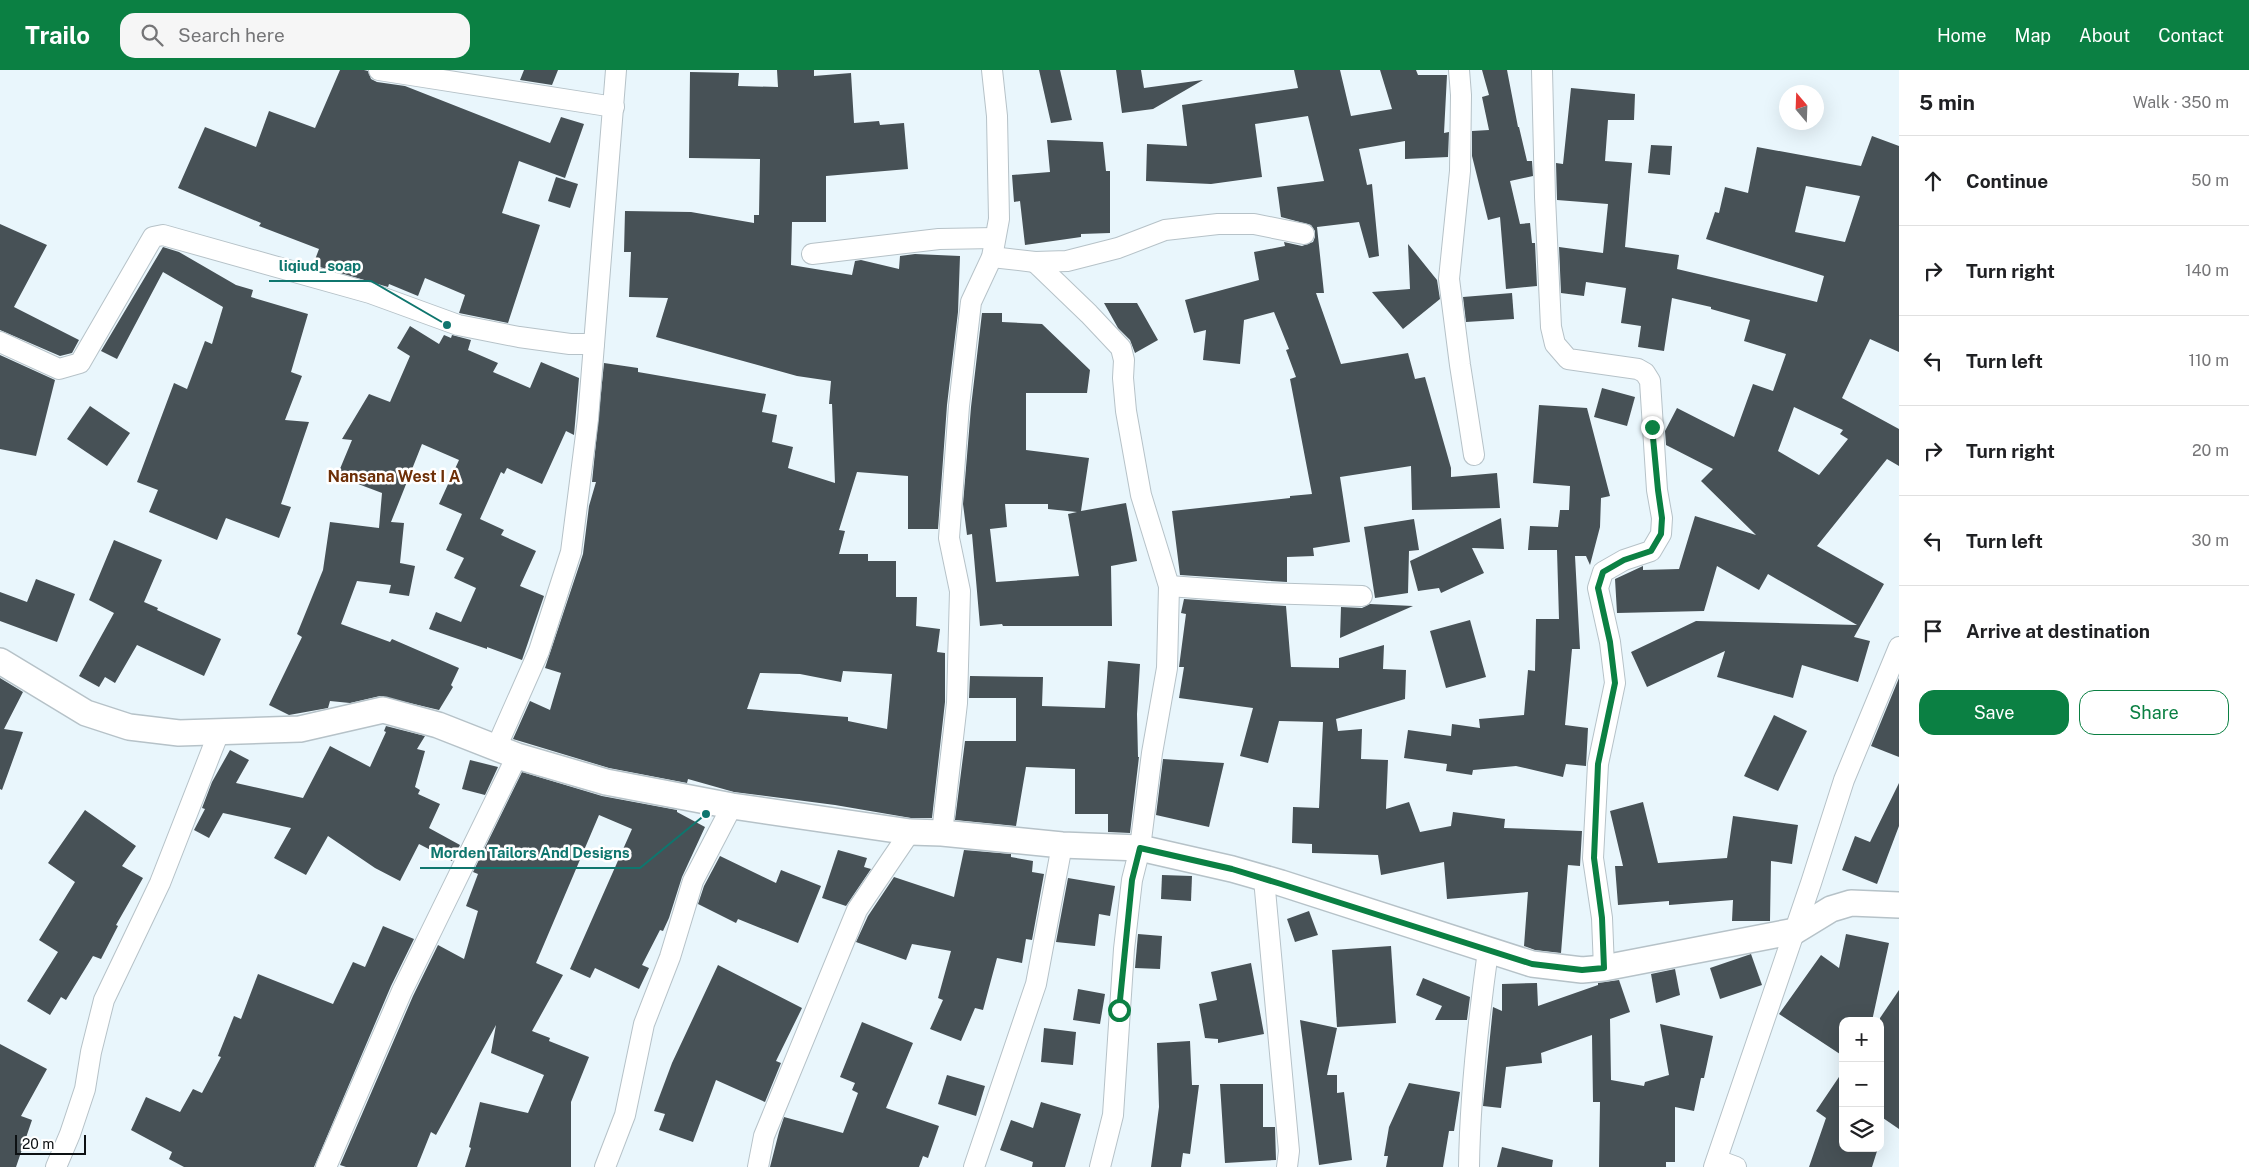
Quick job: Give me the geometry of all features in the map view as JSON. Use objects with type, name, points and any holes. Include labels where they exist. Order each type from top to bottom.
[{"type":"street","points":[[379,70],[614,107]]},
{"type":"street","points":[[326,1167],[507,751],[571,552],[588,419],[616,70]]},
{"type":"street","points":[[942,833],[950,770],[958,675],[960,590],[949,538],[959,406],[971,302],[994,248],[999,219],[997,116],[992,70]]},
{"type":"street","points":[[1459,70],[1461,95],[1460,171],[1449,279],[1474,455]]},
{"type":"street","points":[[1542,70],[1551,328],[1555,344],[1568,359],[1638,369],[1645,373],[1650,381],[1658,490],[1662,518],[1661,534],[1651,551],[1624,560],[1603,572],[1598,588],[1610,642],[1615,683],[1598,764],[1594,858],[1602,918],[1604,968]]},
{"type":"street","points":[[812,254],[939,240],[994,248],[1035,262],[1067,261],[1118,248],[1165,230],[1218,224],[1254,224],[1304,234]]},
{"type":"street","points":[[0,342],[59,369],[80,363],[153,238],[163,235],[370,293],[458,325],[519,337],[570,344],[594,344]]},
{"type":"street","points":[[1035,262],[1121,348],[1124,360],[1123,378],[1126,411],[1141,495],[1169,586],[1167,668],[1152,753],[1140,848],[1132,880],[1124,949],[1113,1115],[1100,1167]]},
{"type":"street","points":[[1169,586],[1265,593],[1362,596]]},
{"type":"street","points":[[1736,1167],[1716,1163],[1844,780],[1899,647]]},
{"type":"street","points":[[0,661],[86,712],[129,727],[179,733],[300,729],[384,710],[606,782],[732,806],[910,832],[942,833],[1062,845],[1140,848],[1232,869],[1488,951],[1532,964],[1556,968],[1582,970],[1604,968],[1795,931],[1832,908],[1851,903],[1899,905]]},
{"type":"street","points":[[56,1167],[86,1089],[91,1052],[104,1000],[160,882],[219,732]]},
{"type":"street","points":[[605,1167],[625,1115],[644,1024],[670,957],[693,881],[732,806]]},
{"type":"street","points":[[758,1167],[764,1136],[857,910],[910,832]]},
{"type":"street","points":[[974,1167],[1036,984],[1062,845]]},
{"type":"street","points":[[1264,879],[1289,1151],[1287,1167]]},
{"type":"street","points":[[1469,1167],[1470,1123],[1477,1030],[1488,951]]},
{"type":"building","points":[[340,70],[368,71],[371,79],[377,82],[405,86],[550,143],[561,117],[584,124],[565,178],[519,161],[502,213],[540,225],[508,323],[459,313],[465,295],[425,278],[418,296],[389,284],[388,287],[313,265],[319,249],[259,226],[261,223],[178,188],[205,127],[256,147],[269,111],[315,128]]},
{"type":"building","points":[[524,70],[558,70],[552,85],[520,80]]},
{"type":"building","points":[[777,70],[814,70],[814,76],[851,73],[854,123],[879,121],[880,125],[904,123],[908,169],[826,176],[826,222],[792,222],[791,265],[852,275],[855,261],[861,260],[899,269],[900,256],[915,254],[960,256],[958,312],[947,405],[938,529],[908,529],[908,476],[857,472],[839,530],[845,531],[839,554],[868,554],[868,561],[896,561],[896,597],[917,597],[916,626],[940,629],[937,652],[945,653],[945,702],[932,818],[911,818],[835,805],[734,792],[688,779],[687,783],[609,768],[513,739],[530,701],[550,710],[561,673],[545,668],[583,554],[589,506],[596,482],[592,482],[604,363],[638,368],[638,372],[766,394],[762,412],[777,415],[772,442],[793,447],[788,468],[835,483],[832,404],[829,404],[831,381],[797,376],[656,337],[668,298],[629,297],[631,252],[624,252],[625,211],[691,212],[754,223],[754,215],[759,215],[760,159],[689,158],[690,72],[739,73],[738,86],[778,87]],"holes":[[[843,671],[892,674],[887,729],[848,721],[848,717],[747,709],[760,673],[800,674],[841,682]]]},
{"type":"building","points":[[1039,70],[1060,70],[1072,120],[1051,123]]},
{"type":"building","points":[[1116,70],[1141,70],[1144,88],[1203,80],[1153,109],[1122,113]]},
{"type":"building","points":[[1294,70],[1340,70],[1351,116],[1392,109],[1380,70],[1416,70],[1418,75],[1447,75],[1444,133],[1449,132],[1448,157],[1405,159],[1405,141],[1359,149],[1367,185],[1372,184],[1379,256],[1369,258],[1359,222],[1317,227],[1324,293],[1316,293],[1341,364],[1408,353],[1415,379],[1425,377],[1451,468],[1451,477],[1497,473],[1500,508],[1412,510],[1411,466],[1340,477],[1350,542],[1313,548],[1314,556],[1287,557],[1287,582],[1180,575],[1172,511],[1312,494],[1290,379],[1296,377],[1286,350],[1289,349],[1274,312],[1244,320],[1240,364],[1203,360],[1206,330],[1194,333],[1185,300],[1259,280],[1254,252],[1285,246],[1284,242],[1302,246],[1313,242],[1315,231],[1311,225],[1281,217],[1277,187],[1324,181],[1308,116],[1255,124],[1262,177],[1211,184],[1146,181],[1147,144],[1187,146],[1182,105],[1298,88]]},
{"type":"building","points":[[1482,70],[1507,70],[1527,161],[1532,161],[1533,176],[1510,181],[1520,224],[1530,223],[1532,243],[1535,243],[1537,286],[1506,289],[1500,217],[1488,220],[1472,156],[1472,131],[1489,130],[1482,97],[1489,95]]},
{"type":"building","points":[[1571,88],[1635,94],[1634,120],[1608,120],[1605,161],[1632,163],[1625,247],[1679,255],[1677,269],[1817,302],[1824,276],[1706,239],[1715,212],[1719,213],[1725,187],[1748,193],[1757,147],[1861,166],[1872,136],[1899,146],[1899,352],[1870,339],[1842,398],[1899,429],[1899,466],[1887,459],[1817,546],[1884,584],[1854,637],[1870,641],[1858,682],[1802,665],[1793,698],[1717,677],[1725,651],[1647,687],[1631,652],[1696,621],[1857,625],[1768,574],[1759,590],[1717,566],[1704,611],[1617,613],[1615,579],[1643,566],[1643,570],[1679,569],[1695,516],[1756,535],[1701,481],[1713,469],[1666,445],[1665,431],[1677,408],[1734,437],[1753,384],[1773,391],[1786,354],[1744,341],[1750,320],[1711,309],[1711,307],[1672,298],[1664,351],[1638,347],[1641,326],[1621,323],[1626,288],[1586,282],[1584,296],[1561,293],[1559,247],[1603,253],[1608,204],[1557,200],[1556,163],[1563,164]],"holes":[[[1806,186],[1860,196],[1845,242],[1795,232]],[[1794,407],[1843,430],[1840,434],[1848,439],[1819,475],[1778,451]]]},
{"type":"building","points":[[1047,140],[1103,142],[1106,171],[1110,171],[1110,233],[1081,234],[1081,237],[1025,245],[1020,201],[1014,202],[1012,175],[1050,172]]},
{"type":"building","points":[[1651,145],[1672,146],[1670,175],[1648,173]]},
{"type":"building","points":[[556,177],[578,184],[570,208],[548,201]]},
{"type":"building","points":[[0,224],[47,245],[14,307],[79,340],[72,353],[60,356],[0,330]]},
{"type":"building","points":[[1408,244],[1437,280],[1440,299],[1403,329],[1372,292],[1410,289]]},
{"type":"building","points":[[163,247],[179,252],[236,285],[253,290],[251,297],[308,314],[291,372],[302,376],[285,420],[309,422],[281,504],[291,507],[279,538],[226,518],[217,540],[149,512],[158,490],[137,482],[174,383],[187,389],[205,341],[212,344],[223,307],[163,272],[117,359],[101,351]]},
{"type":"building","points":[[1512,293],[1514,319],[1466,322],[1463,297]]},
{"type":"building","points":[[1104,303],[1137,303],[1158,340],[1135,353],[1130,340],[1118,328]]},
{"type":"building","points":[[982,313],[1002,313],[1002,322],[1042,324],[1090,370],[1087,393],[1026,393],[1026,450],[1089,458],[1081,511],[1126,503],[1137,561],[1111,566],[1112,626],[1003,626],[1002,624],[980,626],[972,534],[967,535],[963,504],[971,407]],"holes":[[[1005,504],[1048,504],[1048,509],[1077,512],[1068,514],[1079,576],[996,582],[990,529],[1007,527]]]},
{"type":"building","points":[[410,326],[439,344],[444,335],[451,338],[452,335],[471,340],[468,350],[498,363],[493,372],[530,388],[541,362],[579,378],[574,435],[566,431],[542,484],[507,468],[504,474],[501,472],[480,519],[504,530],[501,535],[536,551],[520,586],[544,596],[522,660],[429,629],[436,612],[461,622],[476,588],[454,578],[464,558],[446,550],[462,514],[439,504],[459,460],[422,444],[391,522],[404,523],[400,563],[415,566],[409,596],[389,593],[391,585],[357,581],[341,624],[390,642],[392,639],[459,668],[451,685],[453,687],[439,710],[380,696],[350,703],[330,701],[328,708],[289,715],[269,705],[302,637],[297,634],[323,570],[330,522],[379,528],[382,493],[337,476],[352,440],[342,439],[369,394],[390,402],[410,356],[397,348]]},
{"type":"building","points":[[0,355],[55,380],[36,456],[0,449]]},
{"type":"building","points":[[1602,388],[1635,397],[1627,426],[1594,417]]},
{"type":"building","points":[[1539,405],[1587,408],[1610,496],[1601,498],[1600,527],[1590,565],[1586,556],[1575,556],[1580,649],[1572,649],[1565,725],[1588,728],[1586,766],[1566,764],[1563,777],[1516,766],[1473,770],[1472,775],[1446,771],[1447,764],[1404,758],[1408,730],[1451,736],[1452,724],[1480,728],[1479,719],[1524,715],[1528,670],[1535,671],[1536,619],[1559,619],[1557,550],[1528,550],[1530,526],[1558,527],[1560,510],[1569,510],[1570,486],[1533,483]]},
{"type":"building","points":[[90,406],[130,433],[107,466],[67,439]]},
{"type":"building","points":[[1501,518],[1504,549],[1472,548],[1484,573],[1441,593],[1439,588],[1418,591],[1410,561]]},
{"type":"building","points":[[1414,519],[1419,550],[1409,551],[1408,593],[1375,598],[1364,527]]},
{"type":"building","points":[[114,540],[162,560],[144,602],[158,608],[157,610],[221,639],[204,676],[137,645],[115,683],[105,677],[99,687],[79,676],[114,613],[89,600]]},
{"type":"building","points":[[36,579],[75,594],[57,642],[0,621],[0,592],[27,602]]},
{"type":"building","points":[[1184,599],[1286,606],[1291,667],[1339,668],[1339,658],[1384,645],[1383,669],[1406,670],[1405,699],[1336,719],[1338,731],[1362,729],[1361,759],[1388,760],[1386,809],[1409,802],[1420,832],[1451,826],[1453,812],[1505,819],[1504,828],[1582,831],[1580,866],[1568,865],[1561,953],[1535,950],[1524,946],[1528,892],[1447,899],[1444,862],[1381,875],[1378,855],[1312,853],[1312,844],[1292,843],[1293,807],[1319,808],[1323,722],[1279,721],[1268,763],[1240,756],[1253,708],[1179,698],[1184,667],[1179,667],[1186,614],[1181,613]]},
{"type":"building","points":[[1370,604],[1413,606],[1340,638],[1341,607],[1362,608]]},
{"type":"building","points":[[1470,620],[1486,677],[1446,688],[1430,631]]},
{"type":"building","points":[[1108,661],[1140,664],[1137,714],[1139,757],[1130,833],[1108,832],[1108,814],[1075,814],[1075,769],[1026,767],[1016,826],[955,820],[965,741],[1016,741],[1016,698],[969,698],[970,676],[1043,677],[1042,706],[1105,708]]},
{"type":"building","points":[[0,678],[23,692],[4,729],[23,732],[2,790],[0,789]]},
{"type":"building","points":[[1899,678],[1899,757],[1871,746]]},
{"type":"building","points":[[1774,715],[1807,731],[1778,791],[1744,776]]},
{"type":"building","points":[[386,726],[425,736],[417,749],[425,751],[415,787],[420,790],[418,794],[440,804],[429,828],[460,845],[452,861],[419,844],[400,881],[375,868],[328,836],[306,875],[274,858],[291,828],[223,813],[209,838],[194,830],[205,809],[202,808],[212,782],[230,750],[249,760],[236,783],[303,798],[330,746],[370,767],[386,732],[384,731]]},
{"type":"building","points":[[1163,759],[1224,763],[1209,827],[1156,815]]},
{"type":"building","points":[[470,760],[498,767],[485,795],[462,789]]},
{"type":"building","points":[[522,772],[602,796],[677,810],[677,812],[705,827],[682,877],[669,918],[663,931],[660,930],[642,965],[649,968],[639,989],[595,968],[590,978],[570,969],[632,829],[599,815],[536,963],[563,975],[532,1031],[550,1038],[549,1041],[589,1057],[571,1102],[571,1167],[465,1167],[471,1148],[469,1147],[480,1102],[528,1113],[544,1075],[491,1053],[496,1025],[436,1135],[431,1132],[417,1167],[346,1167],[340,1165],[413,996],[438,945],[464,959],[478,911],[466,906],[478,874],[473,872]]},
{"type":"building","points":[[1899,783],[1899,826],[1877,884],[1842,870],[1855,836],[1870,842]]},
{"type":"building","points":[[1643,802],[1658,863],[1727,858],[1733,816],[1798,825],[1792,864],[1771,861],[1770,921],[1732,921],[1733,900],[1669,905],[1669,901],[1618,905],[1615,866],[1623,866],[1610,811]]},
{"type":"building","points":[[85,810],[136,846],[122,866],[143,878],[116,925],[118,926],[101,959],[93,956],[66,1000],[61,997],[50,1015],[27,1001],[58,952],[39,940],[75,882],[48,863]]},
{"type":"building","points":[[838,850],[867,858],[864,867],[871,869],[846,906],[822,898]]},
{"type":"building","points":[[964,850],[1011,854],[1011,857],[1033,861],[1032,872],[1044,874],[1032,940],[1026,939],[1022,963],[997,958],[983,1010],[975,1008],[961,1041],[930,1029],[943,1000],[938,998],[951,951],[912,944],[906,960],[856,942],[868,916],[894,877],[954,897]]},
{"type":"building","points":[[720,856],[776,883],[781,870],[821,886],[798,943],[738,919],[736,923],[698,904],[704,886]]},
{"type":"building","points":[[1162,875],[1192,876],[1191,901],[1161,899]]},
{"type":"building","points":[[1068,878],[1115,886],[1110,916],[1099,914],[1095,946],[1056,942]]},
{"type":"building","points":[[1309,911],[1318,935],[1295,942],[1287,919]]},
{"type":"building","points":[[383,926],[414,939],[391,986],[314,1167],[184,1167],[169,1159],[172,1152],[131,1130],[146,1097],[180,1112],[193,1089],[202,1093],[221,1057],[218,1056],[234,1016],[241,1019],[258,974],[333,1004],[353,962],[365,967]]},
{"type":"building","points":[[1138,934],[1162,936],[1160,969],[1135,968]]},
{"type":"building","points":[[1846,934],[1889,943],[1873,1017],[1839,1017],[1839,1053],[1779,1014],[1821,955],[1839,968]]},
{"type":"building","points":[[1391,946],[1396,1023],[1337,1027],[1332,950]]},
{"type":"building","points":[[1751,954],[1762,985],[1720,999],[1710,968]]},
{"type":"building","points":[[1251,963],[1264,1034],[1218,1043],[1218,1039],[1205,1038],[1199,1004],[1217,1000],[1211,972]]},
{"type":"building","points":[[718,965],[802,1008],[776,1061],[781,1063],[765,1102],[716,1080],[693,1142],[659,1130],[665,1114],[654,1111],[672,1063]]},
{"type":"building","points":[[1675,969],[1680,995],[1656,1003],[1651,974]]},
{"type":"building","points":[[1423,978],[1470,997],[1467,1020],[1435,1020],[1442,1006],[1416,995]]},
{"type":"building","points":[[1619,980],[1630,1012],[1610,1019],[1611,1080],[1644,1086],[1645,1082],[1669,1075],[1660,1024],[1713,1036],[1704,1078],[1701,1078],[1694,1111],[1675,1107],[1675,1162],[1666,1162],[1666,1167],[1599,1167],[1600,1102],[1593,1102],[1592,1035],[1541,1053],[1542,1063],[1506,1067],[1501,1108],[1483,1106],[1493,1007],[1502,1011],[1502,984],[1537,983],[1538,1006],[1598,985],[1598,983]]},
{"type":"building","points":[[1078,989],[1105,994],[1100,1024],[1073,1020]]},
{"type":"building","points":[[1899,990],[1899,1129],[1884,1119],[1884,1017],[1881,1017]]},
{"type":"building","points":[[1300,1020],[1337,1028],[1327,1075],[1337,1075],[1337,1093],[1344,1092],[1352,1160],[1319,1165]]},
{"type":"building","points":[[862,1022],[913,1043],[886,1108],[939,1126],[928,1158],[923,1156],[919,1167],[770,1167],[784,1117],[843,1133],[858,1093],[852,1090],[855,1083],[840,1077]]},
{"type":"building","points":[[1044,1028],[1076,1032],[1073,1065],[1041,1062]]},
{"type":"building","points":[[1190,1041],[1192,1085],[1199,1085],[1190,1154],[1183,1153],[1181,1167],[1151,1167],[1159,1107],[1157,1043]]},
{"type":"building","points":[[0,1044],[47,1069],[21,1116],[32,1120],[16,1167],[0,1167]]},
{"type":"building","points":[[947,1075],[985,1086],[976,1116],[938,1104]]},
{"type":"building","points":[[1839,1077],[1839,1152],[1877,1152],[1872,1167],[1809,1167],[1826,1118],[1816,1111]]},
{"type":"building","points":[[1409,1083],[1460,1092],[1454,1131],[1449,1131],[1443,1167],[1386,1167],[1388,1156],[1384,1156],[1389,1127]]},
{"type":"building","points":[[1220,1084],[1263,1084],[1263,1127],[1275,1127],[1276,1160],[1225,1163]]},
{"type":"building","points":[[1041,1102],[1081,1114],[1065,1167],[1032,1167],[1033,1162],[1000,1150],[1011,1120],[1033,1128]]},
{"type":"building","points":[[1502,1147],[1553,1160],[1552,1167],[1497,1167]]},
{"type":"place","name":"liqiud_soap","points":[[447,325]]},
{"type":"place","name":"Morden Tailors And Designs","points":[[706,814]]},
{"type":"district","name":"Nansana West I A","points":[[394,476]]},
{"type":"route","points":[[1119,1010],[1132,880],[1140,848],[1232,869],[1532,964],[1582,970],[1604,968],[1602,918],[1594,858],[1598,764],[1615,683],[1610,642],[1598,588],[1603,572],[1624,560],[1651,551],[1661,534],[1662,518],[1652,427]]}]
